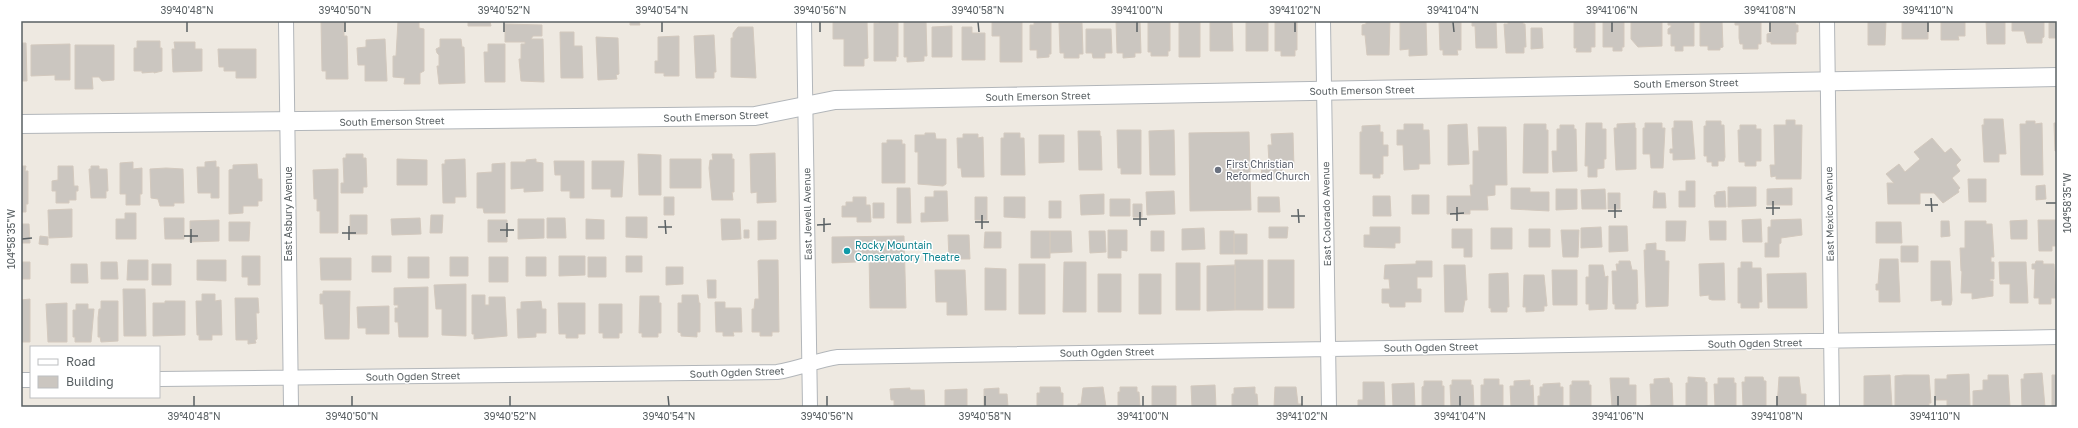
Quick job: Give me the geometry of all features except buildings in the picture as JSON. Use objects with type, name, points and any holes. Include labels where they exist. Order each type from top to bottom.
[{"type":"street","name":"East Asbury Avenue","points":[[286,21],[291,407]]},
{"type":"street","name":"East Jewell Avenue","points":[[804,21],[810,407]]},
{"type":"street","name":"East Colorado Avenue","points":[[1323,21],[1328,407]]},
{"type":"street","name":"East Mexico Avenue","points":[[1827,21],[1832,407]]},
{"type":"street","name":"South Emerson Street","points":[[21,124],[755,116],[835,100],[2057,76]]},
{"type":"street","name":"South Ogden Street","points":[[160,379],[777,372],[793,370],[838,357],[1831,342],[2057,337]]},
{"type":"place","name":"First Christian Reformed Church","points":[[1218,170]]},
{"type":"place","name":"Rocky Mountain Conservatory Theatre","points":[[847,251]]}]
